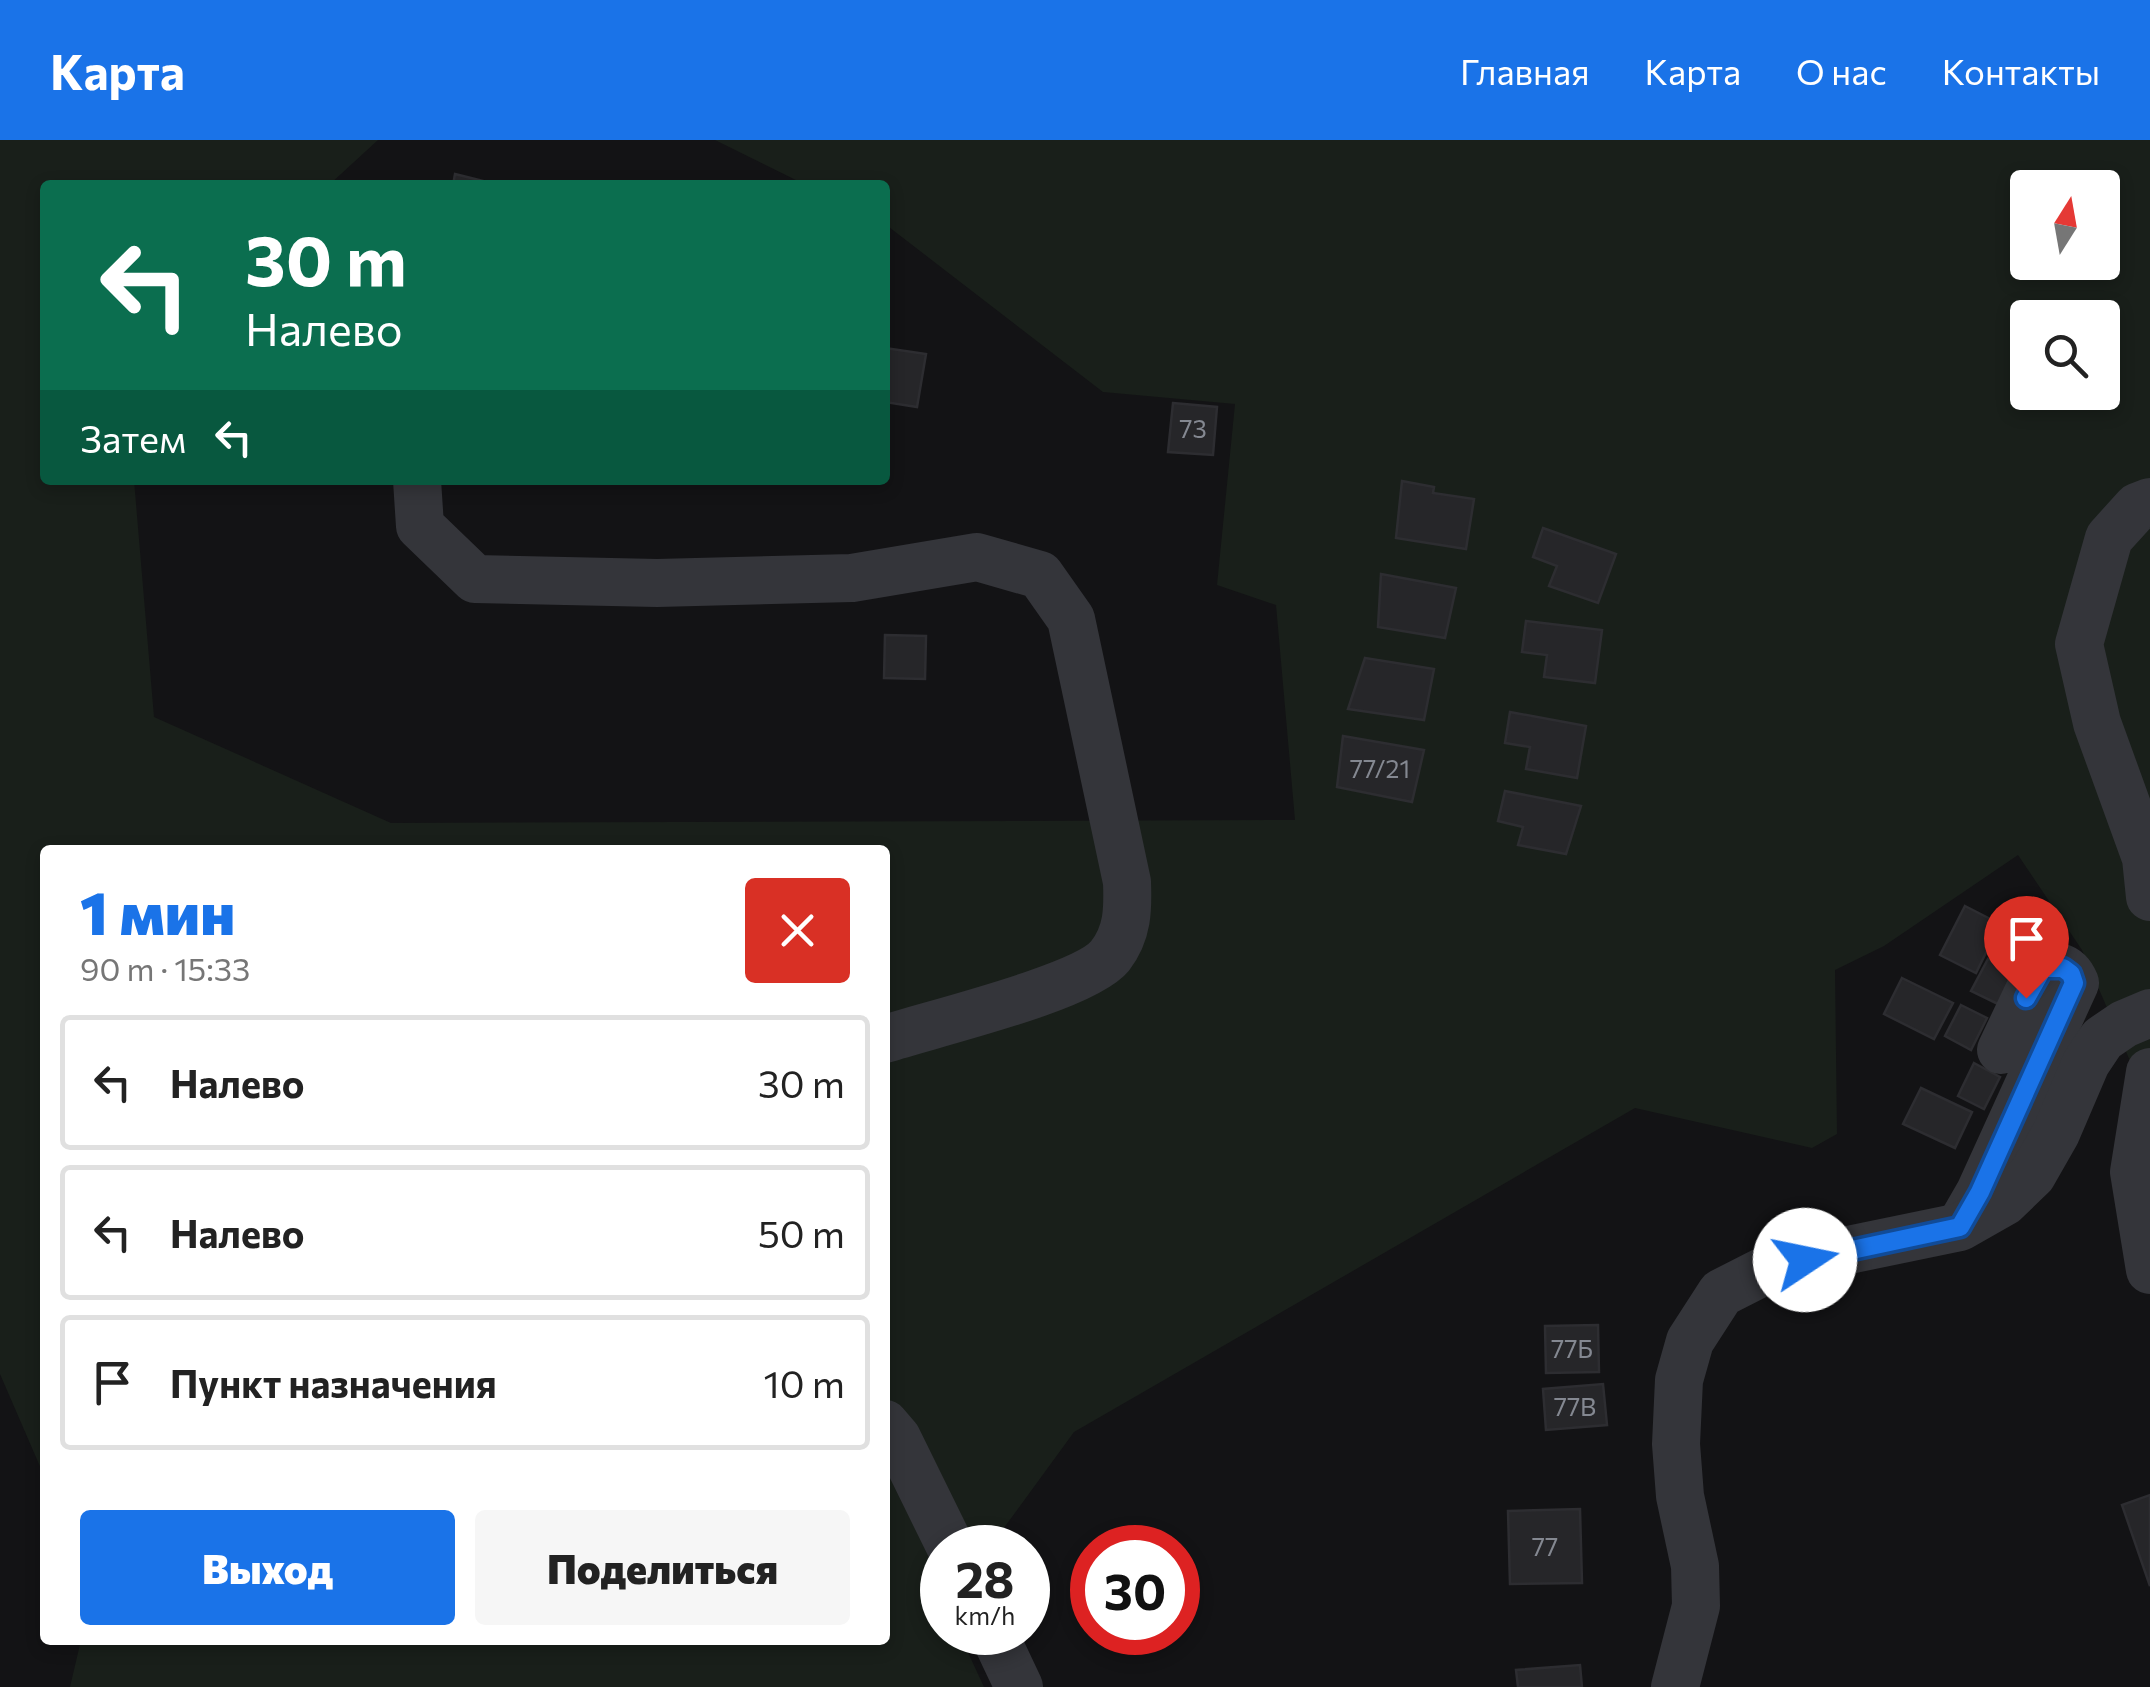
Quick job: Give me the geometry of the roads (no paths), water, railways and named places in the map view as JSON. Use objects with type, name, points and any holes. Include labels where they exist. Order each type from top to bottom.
[{"type":"street","points":[[418,485],[420,526],[475,579],[657,583],[852,578],[977,558],[1040,576],[1071,619],[1127,882],[1128,921],[1110,957],[1072,981],[890,1037]]},
{"type":"street","points":[[2150,502],[2137,507],[2109,538],[2079,644],[2097,723],[2146,858],[2150,897]]},
{"type":"street","points":[[1960,1227],[1980,1192],[2074,983],[2071,974],[2054,966],[2038,972],[2001,1050]]},
{"type":"street","points":[[1675,1687],[1696,1606],[1695,1566],[1680,1496],[1676,1444],[1679,1380],[1690,1341],[1721,1293],[1776,1265],[1960,1227],[2004,1202],[2032,1176],[2056,1133],[2086,1062],[2102,1039],[2150,1013]]},
{"type":"street","points":[[2150,1072],[2134,1172],[2150,1270]]},
{"type":"street","points":[[890,1429],[898,1438],[940,1525]]},
{"type":"street","points":[[1003,1655],[1019,1687]]}]
